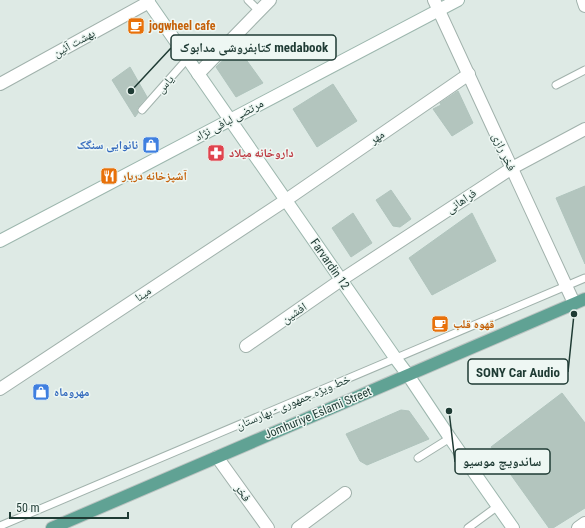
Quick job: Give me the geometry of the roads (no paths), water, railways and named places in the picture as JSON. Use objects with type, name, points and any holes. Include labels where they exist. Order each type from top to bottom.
[{"type":"main road","name":"Jomhuriye Eslami Street","points":[[52,528],[580,301]]},
{"type":"street","points":[[198,74],[260,12],[270,0]]},
{"type":"street","name":"مرتضی لبافی نژاد","points":[[0,241],[230,120],[436,5],[458,0]]},
{"type":"street","points":[[583,0],[585,6]]},
{"type":"street","name":"Farvardin 12","points":[[149,1],[513,528]]},
{"type":"street","name":"بهشت آئین","points":[[0,84],[149,1]]},
{"type":"street","name":"فخر رازی","points":[[436,5],[566,286],[580,301]]},
{"type":"street","name":"مهر","points":[[286,200],[468,74]]},
{"type":"street","name":"فراهانی","points":[[342,280],[512,168],[585,129]]},
{"type":"street","name":"مینا","points":[[0,389],[286,200]]},
{"type":"street","name":"افشین","points":[[246,346],[342,280]]},
{"type":"street","name":"فخر","points":[[217,457],[268,528]]},
{"type":"street","points":[[298,528],[345,494]]},
{"type":"street","points":[[578,528],[585,523]]},
{"type":"lane","points":[[248,0],[260,12]]},
{"type":"lane","name":"یاس","points":[[142,110],[188,58]]},
{"type":"lane","points":[[556,85],[585,70]]},
{"type":"lane","name":"خط ویژه جمهوری - بهارستان","points":[[0,527],[585,278]]},
{"type":"lane","points":[[418,458],[450,438]]},
{"type":"lane","points":[[468,528],[498,506]]},
{"type":"place","name":"jogwheel cafe","points":[[136,26]]},
{"type":"place","name":"کتابفروشی مدابوک medabook","points":[[131,91]]},
{"type":"place","name":"نانوایی سنگک","points":[[151,145]]},
{"type":"place","name":"داروخانه میلاد","points":[[216,153]]},
{"type":"place","name":"آشپزخانه دربار","points":[[109,176]]},
{"type":"place","name":"SONY Car Audio","points":[[574,314]]},
{"type":"place","name":"قهوه قلب","points":[[440,324]]},
{"type":"place","name":"مهروماه","points":[[41,392]]},
{"type":"place","name":"ساندویچ موسیو","points":[[449,411]]}]
